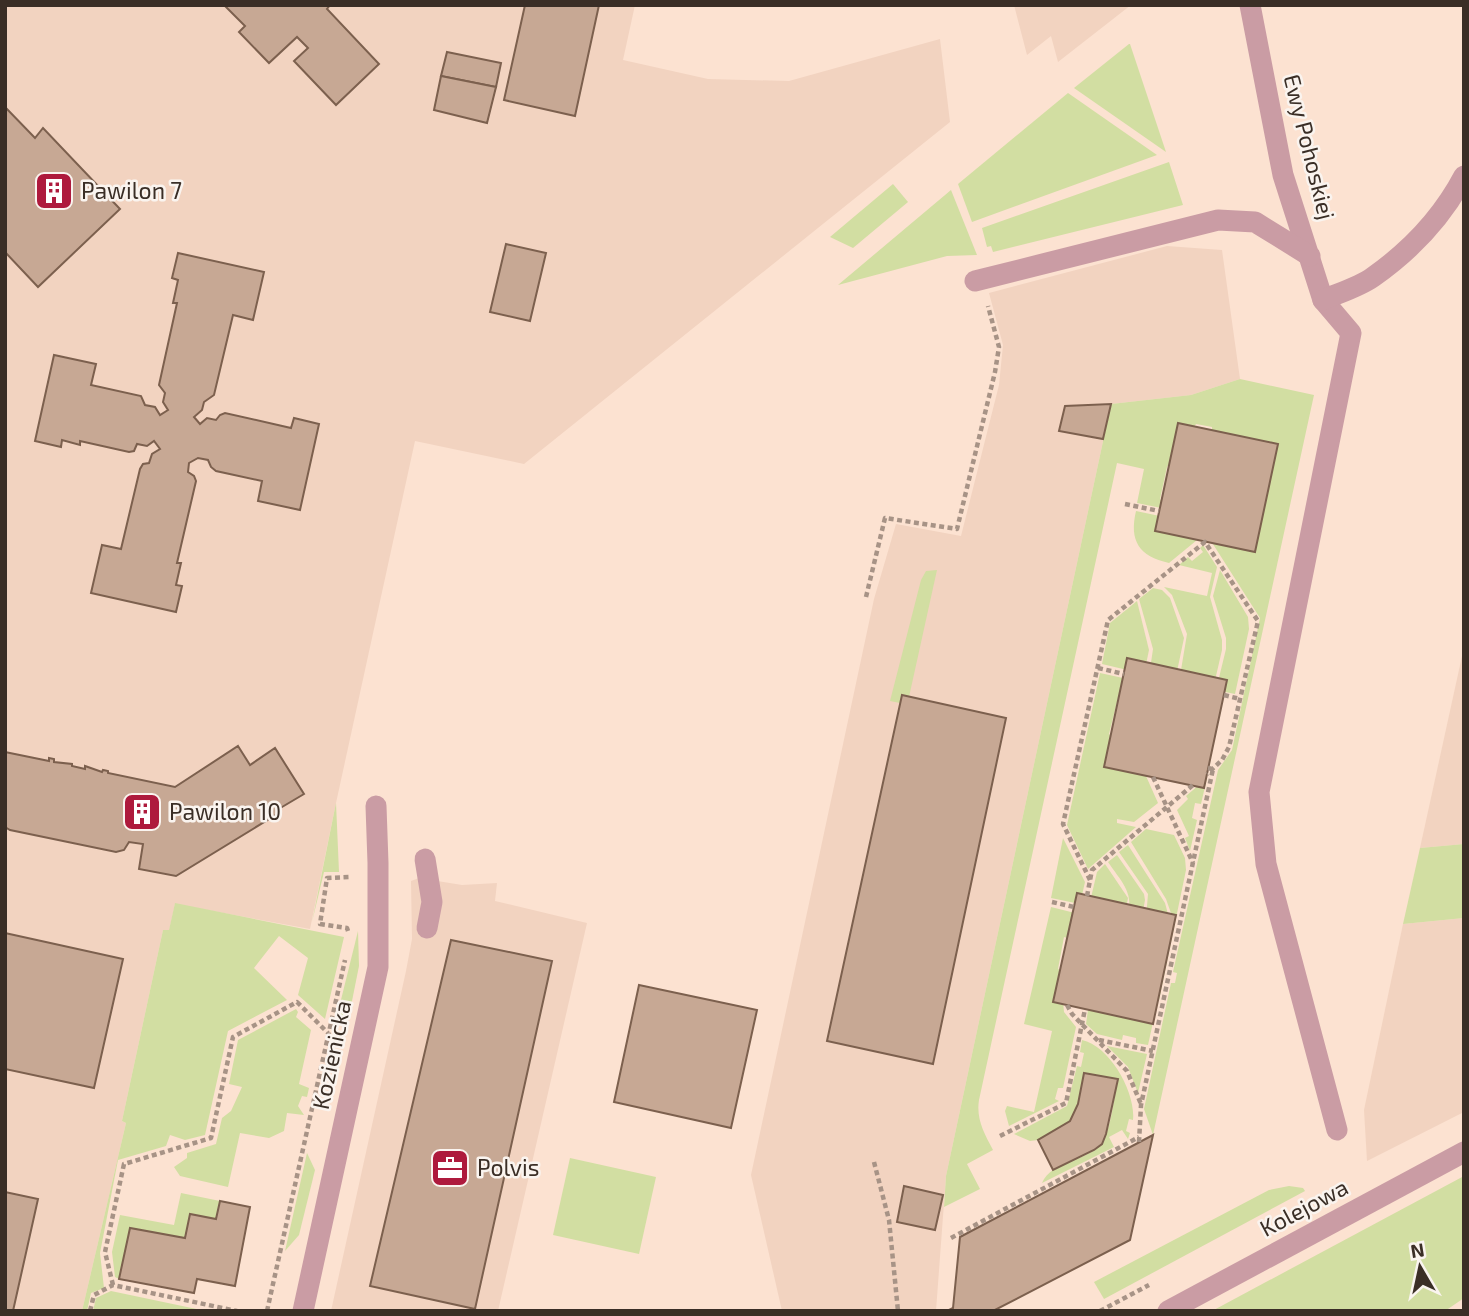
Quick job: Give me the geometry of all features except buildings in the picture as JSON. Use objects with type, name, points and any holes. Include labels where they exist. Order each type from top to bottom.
[{"type":"street","name":"Ewy Pohoskiej","points":[[1250,5],[1283,174],[1323,300]]},
{"type":"street","points":[[1337,1129],[1266,864],[1259,792],[1351,333],[1323,300],[1372,278],[1420,236],[1449,204],[1464,176]]},
{"type":"street","points":[[978,280],[1218,220],[1255,222],[1310,256]]},
{"type":"street","name":"Kozienicka","points":[[303,1311],[377,967],[379,877],[376,806]]},
{"type":"street","points":[[425,859],[432,902],[427,928]]},
{"type":"street","name":"Kolejowa","points":[[1168,1311],[1464,1152]]},
{"type":"path","points":[[866,597],[885,518],[957,529],[999,347],[978,280]]},
{"type":"path","points":[[1125,504],[1159,512]]},
{"type":"path","points":[[951,1238],[1139,1140],[1141,1105],[1153,1051],[1159,1005],[1194,863],[1209,770],[1229,747],[1258,621],[1205,542],[1108,620],[1063,824],[1090,880]]},
{"type":"path","points":[[1098,668],[1124,674]]},
{"type":"path","points":[[1224,695],[1240,699]]},
{"type":"path","points":[[1153,777],[1194,863]]},
{"type":"path","points":[[1087,896],[1092,870],[1193,785]]},
{"type":"path","points":[[350,864],[351,877],[327,878],[320,924],[347,928],[351,937]]},
{"type":"path","points":[[1052,902],[1074,907]]},
{"type":"path","points":[[267,1311],[348,950]]},
{"type":"path","points":[[113,1285],[105,1252],[124,1164],[211,1138],[233,1037],[298,1002],[328,1033]]},
{"type":"path","points":[[1068,1005],[1072,1014],[1126,1071],[1141,1105]]},
{"type":"path","points":[[1000,1136],[1066,1103],[1085,1009]]},
{"type":"path","points":[[1097,1039],[1153,1051]]},
{"type":"path","points":[[874,1161],[889,1220],[898,1311]]},
{"type":"path","points":[[90,1311],[94,1296],[113,1285],[237,1311]]},
{"type":"shaded area","points":[[5,5],[635,5],[623,60],[708,79],[789,81],[940,39],[950,122],[524,464],[415,441],[310,929],[175,904],[169,931],[163,930],[122,1121],[126,1123],[82,1311],[5,1311]]},
{"type":"shaded area","points":[[1014,5],[1131,5],[1058,62],[1051,36],[1027,55]]},
{"type":"shaded area","points":[[1167,246],[1222,250],[1240,379],[1191,395],[1111,404],[946,1176],[936,1311],[782,1311],[751,1175],[874,599],[896,524],[961,536],[999,385],[1003,345],[989,293]]},
{"type":"shaded area","points":[[1464,647],[1464,844],[1420,848]]},
{"type":"shaded area","points":[[419,878],[462,885],[497,883],[495,901],[587,923],[498,1311],[331,1311],[412,939],[411,881]]},
{"type":"shaded area","points":[[1464,918],[1464,1112],[1367,1161],[1364,1110],[1403,924]]},
{"type":"green space","points":[[1130,44],[1166,152],[1074,88]]},
{"type":"green space","points":[[1068,93],[1157,155],[972,222],[958,184]]},
{"type":"green space","points":[[1169,162],[1183,205],[993,252],[991,246],[987,247],[982,228]]},
{"type":"green space","points":[[893,184],[908,202],[853,248],[830,237]]},
{"type":"green space","points":[[951,190],[977,255],[947,256],[838,285]]},
{"type":"green space","points":[[1240,379],[1314,395],[1153,1135],[1144,1109],[1171,983],[1175,983],[1177,973],[1173,972],[1218,770],[1232,750],[1260,618],[1211,541],[1262,441],[1217,434],[1218,431],[1212,430],[1212,427],[1196,424],[1167,467],[1160,499],[1166,509],[1137,503],[1144,469],[1117,463],[979,1100],[980,1120],[993,1150],[967,1164],[980,1189],[944,1207],[946,1176],[1111,404],[1191,395]]},
{"type":"green space","points":[[1136,511],[1188,522],[1191,539],[1197,540],[1169,563],[1150,556],[1135,539]]},
{"type":"green space","points":[[1203,545],[1217,567],[1210,597],[1222,640],[1222,650],[1213,689],[1179,682],[1187,634],[1172,595],[1164,587],[1207,596],[1212,573],[1179,565],[1188,557],[1192,561],[1203,552],[1200,548]]},
{"type":"green space","points":[[937,570],[909,697],[902,696],[900,703],[890,701],[921,580],[926,571]]},
{"type":"green space","points":[[1220,570],[1248,617],[1249,629],[1235,694],[1216,690],[1226,649],[1226,638],[1213,596]]},
{"type":"green space","points":[[1153,588],[1162,590],[1170,598],[1184,638],[1175,681],[1149,676],[1153,649],[1139,599]]},
{"type":"green space","points":[[1137,601],[1149,650],[1144,674],[1102,664],[1110,623]]},
{"type":"green space","points":[[1100,673],[1123,678],[1109,734],[1146,776],[1158,803],[1134,822],[1117,819],[1117,823],[1136,827],[1088,869],[1067,825]]},
{"type":"green space","points":[[1207,778],[1201,804],[1195,803],[1192,818],[1197,820],[1190,851],[1185,838],[1189,836],[1177,810],[1188,799],[1186,796]]},
{"type":"green space","points":[[336,803],[339,872],[324,872],[312,922]]},
{"type":"green space","points":[[1146,829],[1174,835],[1185,858],[1186,870],[1159,1000],[1151,999],[1146,918],[1148,894],[1119,852],[1128,845],[1165,903],[1168,914],[1172,916],[1166,899],[1131,842]]},
{"type":"green space","points":[[1063,838],[1085,882],[1080,904],[1051,898]]},
{"type":"green space","points":[[1464,844],[1464,918],[1403,924],[1420,848]]},
{"type":"green space","points":[[1117,855],[1144,894],[1142,917],[1128,914],[1127,893],[1108,862]]},
{"type":"green space","points":[[1105,864],[1128,898],[1125,914],[1089,906],[1097,872]]},
{"type":"green space","points":[[175,903],[344,937],[325,1019],[298,995],[308,958],[279,936],[254,968],[287,1000],[228,1031],[205,1135],[185,1140],[170,1135],[166,1146],[118,1160],[100,1253],[104,1288],[91,1293],[87,1311],[82,1311],[126,1123],[122,1121],[163,930],[169,930]]},
{"type":"green space","points":[[1051,907],[1075,913],[1067,938],[1064,937],[1058,969],[1064,1012],[1076,1027],[1063,1088],[1058,1088],[1055,1099],[1059,1101],[1009,1126],[1005,1111],[1007,1106],[1034,1112],[1052,1031],[1024,1024]]},
{"type":"green space","points":[[358,931],[359,966],[350,1011],[336,1020]]},
{"type":"green space","points":[[1106,998],[1156,1009],[1148,1045],[1136,1043],[1136,1038],[1123,1035],[1122,1040],[1097,1034],[1086,1024],[1088,1010]]},
{"type":"green space","points":[[296,1009],[296,1017],[311,1030],[299,1084],[309,1088],[307,1097],[302,1096],[298,1106],[304,1115],[287,1113],[284,1131],[269,1138],[240,1133],[228,1187],[180,1176],[174,1167],[187,1158],[187,1153],[216,1144],[222,1118],[231,1111],[242,1087],[229,1084],[238,1040]]},
{"type":"green space","points":[[1082,1040],[1102,1051],[1126,1084],[1133,1109],[1133,1120],[1129,1119],[1126,1131],[1130,1133],[1128,1139],[1122,1130],[1109,1137],[1114,1147],[1042,1183],[1047,1175],[1061,1165],[1095,1150],[1101,1144],[1110,1123],[1118,1079],[1085,1073],[1078,1104],[1070,1121],[1038,1140],[1030,1141],[1014,1134],[1067,1106],[1077,1066],[1081,1067],[1084,1053],[1080,1052]]},
{"type":"green space","points":[[1107,1046],[1147,1054],[1138,1093],[1128,1067]]},
{"type":"green space","points":[[307,1153],[315,1170],[299,1235],[285,1251]]},
{"type":"green space","points":[[570,1158],[656,1177],[639,1254],[553,1235]]},
{"type":"green space","points":[[1464,1176],[1464,1298],[1445,1311],[1212,1311]]},
{"type":"green space","points":[[1289,1186],[1303,1188],[1305,1191],[1104,1299],[1094,1282],[1269,1190]]},
{"type":"green space","points":[[181,1193],[220,1201],[216,1219],[190,1214],[185,1238],[130,1228],[119,1279],[115,1277],[112,1252],[120,1215],[174,1225]]},
{"type":"green space","points":[[111,1291],[206,1311],[93,1311],[96,1298]]},
{"type":"place","name":"Pawilon 7","points":[[54,191]]},
{"type":"place","name":"Pawilon 10","points":[[142,812]]},
{"type":"place","name":"Polvis","points":[[450,1168]]}]
